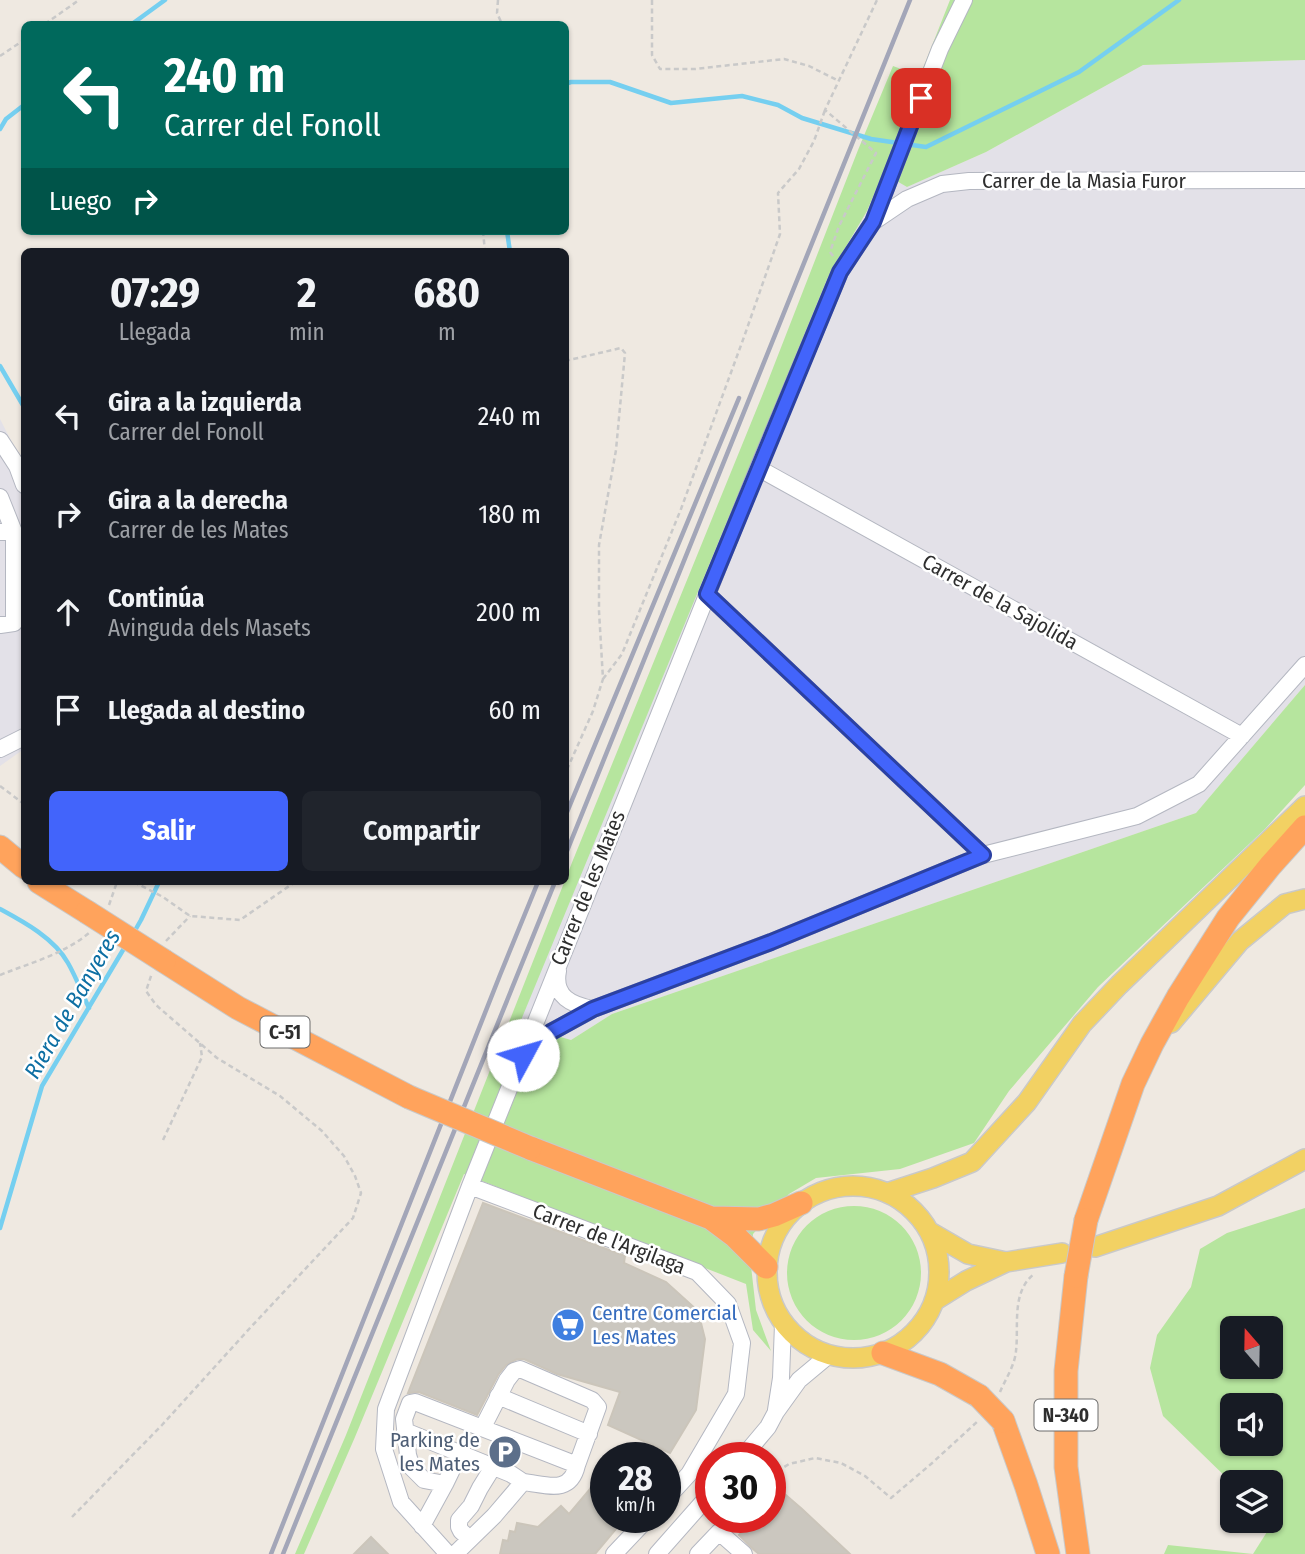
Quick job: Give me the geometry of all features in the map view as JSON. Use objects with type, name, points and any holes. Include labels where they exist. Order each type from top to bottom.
[{"type":"highway","name":"N-340","points":[[1078,1554],[1066,1467],[1066,1371],[1076,1276],[1086,1220],[1133,1084],[1178,997],[1228,918],[1305,828]]},
{"type":"highway","points":[[0,847],[21,864]]},
{"type":"highway","points":[[0,857],[21,874]]},
{"type":"highway","points":[[0,867],[21,875]]},
{"type":"highway","name":"C-51","points":[[46,886],[237,1008],[409,1097],[530,1148],[711,1218],[735,1236],[766,1267]]},
{"type":"highway","name":"C-51","points":[[711,1218],[759,1219],[801,1203]]},
{"type":"highway","points":[[883,1353],[940,1374],[990,1409],[1026,1485],[1048,1554]]},
{"type":"main road","points":[[887,1193],[972,1162],[1027,1102],[1082,1024],[1119,985],[1305,807]]},
{"type":"main road","points":[[1152,1044],[1240,941],[1286,904],[1305,899]]},
{"type":"main road","points":[[1095,1247],[1218,1206],[1260,1183],[1300,1156],[1305,1144]]},
{"type":"main road","points":[[862,1186],[887,1193],[916,1213],[930,1232],[939,1266],[934,1301],[914,1333],[883,1353],[851,1358],[829,1355],[808,1346],[783,1324],[769,1297],[766,1267],[776,1231],[791,1211],[823,1191],[836,1187],[862,1186]]},
{"type":"main road","points":[[930,1232],[968,1254],[1006,1262]]},
{"type":"main road","points":[[934,1301],[966,1281],[1006,1262],[1062,1254]]},
{"type":"street","points":[[873,222],[940,49],[964,0]]},
{"type":"street","name":"Carrer de la Masia Furor","points":[[873,222],[907,199],[942,184],[969,181],[1305,180]]},
{"type":"street","name":"Carrer de les Mates","points":[[448,1554],[401,1502],[384,1448],[386,1409],[470,1186],[758,468],[840,272],[873,222]]},
{"type":"street","points":[[0,440],[21,477]]},
{"type":"street","name":"Carrer de la Sajolida","points":[[758,468],[1242,736]]},
{"type":"street","points":[[0,498],[7,532],[15,623],[0,625]]},
{"type":"street","points":[[707,594],[983,855]]},
{"type":"street","points":[[523,1055],[551,1032],[593,1009],[771,942],[983,855],[1137,816],[1199,784],[1305,664]]},
{"type":"street","points":[[0,749],[21,739]]},
{"type":"street","points":[[561,956],[556,976],[559,990],[571,1004],[593,1009]]},
{"type":"street","points":[[540,1009],[593,1009]]},
{"type":"street","name":"Carrer de l'Argilaga","points":[[470,1186],[697,1272],[728,1304],[741,1343],[736,1394],[689,1474],[681,1483]]},
{"type":"street","points":[[776,1412],[781,1378],[783,1324]]},
{"type":"street","points":[[755,1442],[799,1380],[829,1355]]},
{"type":"street","points":[[405,1431],[512,1474],[523,1482],[547,1487],[565,1484],[576,1472],[598,1407],[592,1400],[520,1369],[514,1371],[507,1380],[483,1427]]},
{"type":"street","points":[[498,1396],[589,1434]]},
{"type":"street","points":[[445,1484],[424,1480],[412,1468],[404,1419],[410,1403],[415,1402],[483,1427],[577,1465]]},
{"type":"street","points":[[422,1525],[460,1453]]},
{"type":"street","points":[[470,1539],[458,1527],[459,1520],[471,1506],[493,1467]]},
{"type":"street","points":[[454,1554],[494,1516],[523,1482]]},
{"type":"street","points":[[657,1554],[695,1513]]},
{"type":"street","points":[[614,1554],[634,1533]]},
{"type":"street","points":[[698,1554],[718,1533]]},
{"type":"street","points":[[720,1533],[744,1554]]},
{"type":"path","points":[[50,21],[79,0]]},
{"type":"path","points":[[498,0],[497,13],[501,21]]},
{"type":"path","points":[[652,0],[652,55],[660,69],[695,69],[784,60],[809,66],[839,81]]},
{"type":"path","points":[[569,766],[593,711],[603,679],[622,654],[681,509],[744,337],[780,234],[778,193],[799,169],[814,141],[825,110],[877,0]]},
{"type":"path","points":[[0,56],[21,42]]},
{"type":"path","points":[[825,110],[876,153],[839,226],[830,252],[840,272]]},
{"type":"path","points":[[569,360],[621,348],[625,353],[616,450],[599,545],[603,679]]},
{"type":"path","points":[[0,786],[21,802]]},
{"type":"path","points":[[140,885],[190,916],[240,920],[291,885]]},
{"type":"path","points":[[72,1517],[162,1425],[353,1218],[361,1194],[344,1156],[321,1131],[280,1096],[217,1058],[146,992],[159,959],[190,916]]},
{"type":"path","points":[[0,975],[65,948]]},
{"type":"path","points":[[163,1140],[202,1057],[200,1043]]},
{"type":"path","points":[[786,1466],[815,1458],[841,1463],[865,1476],[891,1498],[990,1409],[1016,1354],[1018,1299],[1029,1279]]},
{"type":"shaded area","points":[[1305,60],[1305,685],[1196,813],[612,1014],[571,1040],[518,1025],[828,277],[867,211],[884,172],[907,187],[986,152],[1143,65]]},
{"type":"shaded area","points":[[0,419],[21,460],[21,751],[0,766]]},
{"type":"green space","points":[[950,0],[1305,0],[1305,60],[1143,65],[986,152],[907,187],[883,173],[867,211],[828,277],[519,1025],[571,1040],[612,1014],[1196,813],[1305,685],[1305,785],[1265,829],[1098,987],[1009,1091],[974,1143],[900,1169],[816,1178],[789,1194],[753,1234],[751,1266],[756,1310],[771,1351],[753,1330],[746,1284],[464,1174],[304,1554],[295,1554],[346,1435],[563,885],[569,885],[569,870],[573,860],[893,66],[920,76]]},
{"type":"green space","points":[[854,1206],[880,1211],[901,1226],[916,1247],[921,1273],[916,1299],[901,1320],[880,1335],[854,1340],[828,1335],[807,1320],[792,1299],[787,1273],[792,1247],[807,1226],[828,1211]]},
{"type":"green space","points":[[1305,1208],[1305,1554],[1253,1554],[1266,1533],[1283,1533],[1283,1470],[1220,1471],[1163,1416],[1150,1368],[1157,1335],[1191,1287],[1200,1249],[1227,1233]]},
{"type":"green space","points":[[1168,1545],[1253,1554],[1164,1554]]},
{"type":"building","name":"Centre Comercial Les Mates","points":[[483,1203],[625,1256],[624,1263],[666,1282],[698,1311],[705,1339],[696,1410],[677,1442],[646,1442],[608,1425],[620,1392],[557,1374],[524,1359],[517,1359],[506,1365],[477,1415],[419,1392],[408,1393]]},
{"type":"building","points":[[590,1489],[590,1533],[613,1533],[595,1554],[500,1554],[503,1540],[508,1541],[510,1531],[515,1532],[517,1523],[538,1527],[561,1506],[569,1514]]},
{"type":"building","points":[[786,1495],[850,1554],[759,1554],[739,1535],[786,1533]]},
{"type":"building","points":[[371,1537],[388,1554],[354,1554]]},
{"type":"waterway","name":"Riera de Banyeres","points":[[136,21],[165,0]]},
{"type":"waterway","points":[[569,83],[610,82],[671,103],[742,96],[778,105],[802,118],[871,139],[926,147],[1079,72],[1179,0]]},
{"type":"waterway","name":"Riera de Banyeres","points":[[0,129],[6,119],[21,107]]},
{"type":"waterway","points":[[508,235],[509,248]]},
{"type":"waterway","name":"Riera de Banyeres","points":[[0,366],[21,402]]},
{"type":"waterway","name":"Riera de Banyeres","points":[[133,934],[158,885]]},
{"type":"waterway","points":[[0,909],[19,919],[55,946],[68,963],[89,1008]]},
{"type":"waterway","name":"Riera de Banyeres","points":[[0,1228],[42,1086],[126,945]]},
{"type":"railway","points":[[569,846],[910,0]]},
{"type":"railway","points":[[569,807],[739,398]]},
{"type":"railway","points":[[271,1554],[537,885]]},
{"type":"railway","points":[[283,1554],[554,885]]},
{"type":"place","name":"Centre Comercial Les Mates","points":[[568,1325]]},
{"type":"place","name":"Parking de les Mates","points":[[505,1452]]},
{"type":"route","points":[[523,1055],[551,1032],[593,1009],[771,942],[983,855],[707,594],[840,272],[873,222],[921,98]]}]
